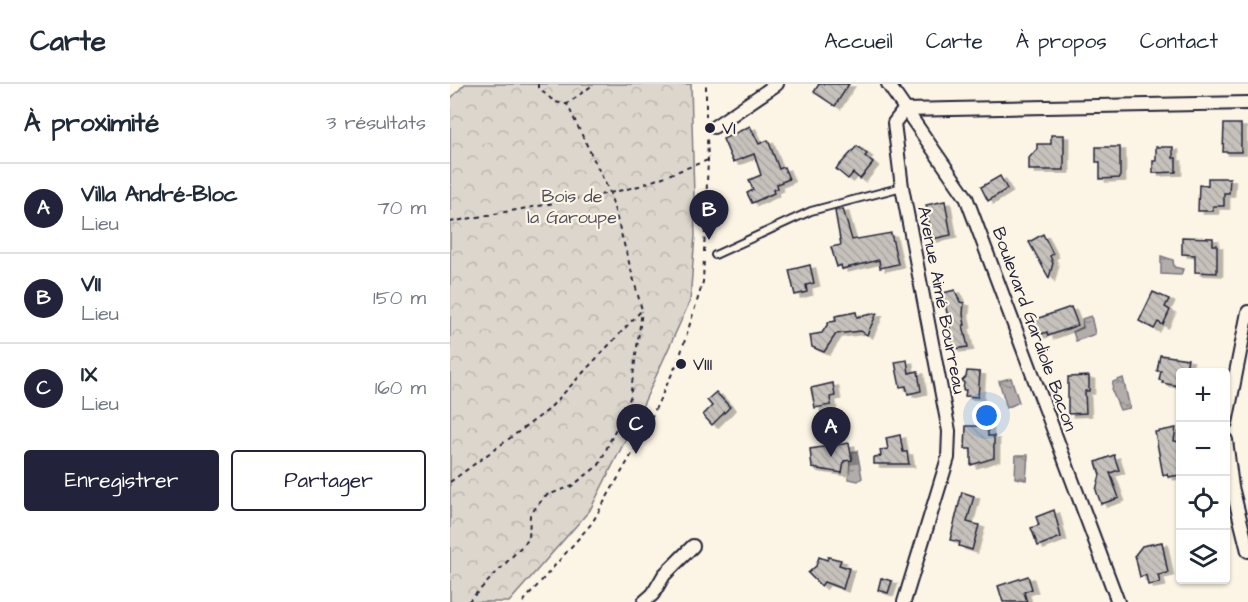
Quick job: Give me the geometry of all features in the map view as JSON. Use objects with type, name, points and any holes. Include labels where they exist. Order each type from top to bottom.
[{"type":"street","points":[[709,126],[777,84]]},
{"type":"street","name":"Boulevard Gardiole Bacon","points":[[888,84],[966,197],[1118,602]]},
{"type":"street","points":[[904,110],[1248,103]]},
{"type":"street","name":"Avenue Aimé Bourreau","points":[[904,110],[894,123],[902,187],[950,430],[948,458],[904,602]]},
{"type":"street","points":[[1226,422],[1248,312]]},
{"type":"street","points":[[1230,471],[1248,552]]},
{"type":"street","points":[[644,602],[653,594],[664,575],[693,546]]},
{"type":"lane","points":[[715,255],[811,211],[902,187]]},
{"type":"path","points":[[538,84],[538,88],[555,102],[567,104],[594,84]]},
{"type":"path","points":[[523,602],[592,523],[643,435],[680,359],[703,282],[709,126],[706,84]]},
{"type":"path","points":[[468,602],[529,539],[530,515],[545,496],[572,486],[599,465],[630,398],[642,310],[610,193],[567,104]]},
{"type":"path","points":[[450,222],[610,193],[639,186],[708,160]]},
{"type":"path","points":[[450,482],[547,411],[642,310]]},
{"type":"green space","name":"Bois de la Garoupe","points":[[465,84],[691,84],[695,235],[690,301],[642,407],[590,510],[509,602],[450,602],[450,99]]},
{"type":"water","points":[[1161,256],[1173,260],[1174,267],[1183,269],[1181,275],[1161,274]]},
{"type":"water","points":[[1091,316],[1095,334],[1076,341],[1073,332],[1083,327],[1082,319]]},
{"type":"water","points":[[1011,378],[1019,402],[1007,408],[999,381]]},
{"type":"water","points":[[1123,378],[1130,408],[1120,410],[1112,391],[1113,382]]},
{"type":"water","points":[[857,451],[862,478],[858,481],[849,479],[852,452]]},
{"type":"water","points":[[1016,455],[1028,455],[1026,480],[1015,478]]},
{"type":"building","points":[[819,84],[849,84],[835,106],[814,92]]},
{"type":"building","points":[[1224,124],[1241,124],[1241,152],[1223,152]]},
{"type":"building","points":[[750,126],[759,144],[768,140],[779,169],[784,167],[789,179],[777,184],[778,188],[773,190],[774,193],[752,203],[747,193],[753,190],[749,180],[761,175],[754,154],[733,162],[723,139]]},
{"type":"building","points":[[1051,135],[1064,135],[1064,170],[1029,170],[1029,158],[1037,149],[1037,144],[1051,144]]},
{"type":"building","points":[[857,146],[873,163],[860,179],[853,173],[848,179],[836,169]]},
{"type":"building","points":[[1096,147],[1120,147],[1120,178],[1100,179],[1100,162],[1096,162]]},
{"type":"building","points":[[1156,147],[1173,147],[1176,172],[1153,173]]},
{"type":"building","points":[[1000,176],[1007,189],[988,201],[981,187]]},
{"type":"building","points":[[1208,178],[1230,178],[1229,193],[1224,193],[1224,206],[1213,206],[1213,211],[1198,211],[1199,185],[1208,186]]},
{"type":"building","points":[[945,201],[951,235],[932,239],[926,205]]},
{"type":"building","points":[[843,209],[852,240],[891,233],[898,264],[880,268],[879,260],[842,269],[841,265],[837,267],[831,247],[841,245],[835,211]]},
{"type":"building","points":[[1043,234],[1053,254],[1050,256],[1053,263],[1049,278],[1029,242]]},
{"type":"building","points":[[1182,237],[1213,238],[1213,245],[1217,245],[1217,273],[1195,272],[1195,255],[1182,254]]},
{"type":"building","points":[[810,265],[814,283],[806,285],[807,292],[795,295],[789,270]]},
{"type":"building","points":[[955,290],[960,302],[964,303],[965,325],[963,325],[968,347],[954,349],[943,293]]},
{"type":"building","points":[[1153,292],[1169,299],[1165,307],[1170,310],[1163,325],[1158,322],[1154,329],[1139,321]]},
{"type":"building","points":[[1071,307],[1078,325],[1048,336],[1047,332],[1039,335],[1033,320]]},
{"type":"building","points":[[856,312],[857,317],[877,313],[867,335],[861,331],[836,334],[824,352],[812,347],[810,335],[822,333],[829,322],[836,321],[835,316]]},
{"type":"building","points":[[1160,355],[1188,359],[1186,368],[1176,368],[1176,385],[1162,383],[1163,381],[1159,380],[1161,371],[1157,371]]},
{"type":"building","points":[[907,360],[909,373],[918,371],[921,391],[908,394],[906,386],[900,387],[895,362]]},
{"type":"building","points":[[967,371],[980,372],[978,397],[965,396],[966,390],[963,390],[962,381]]},
{"type":"building","points":[[1089,376],[1089,391],[1085,391],[1086,413],[1068,414],[1068,377]]},
{"type":"building","points":[[833,383],[835,396],[830,397],[831,405],[815,408],[811,388]]},
{"type":"building","points":[[716,392],[730,407],[712,425],[703,415],[712,406],[707,400]]},
{"type":"building","points":[[966,426],[988,426],[988,436],[994,436],[994,458],[971,465],[971,449],[965,449]]},
{"type":"building","points":[[1176,428],[1174,441],[1176,441],[1176,476],[1163,475],[1155,432]]},
{"type":"building","points":[[900,435],[903,452],[907,452],[909,464],[874,464],[874,457],[881,456],[880,450],[888,449],[886,438]]},
{"type":"building","points":[[849,443],[852,460],[844,461],[842,473],[812,468],[810,449]]},
{"type":"building","points":[[1114,455],[1119,470],[1110,473],[1119,498],[1101,504],[1096,490],[1100,475],[1096,462]]},
{"type":"building","points":[[962,492],[974,496],[967,522],[979,525],[972,550],[959,546],[960,542],[950,540]]},
{"type":"building","points":[[1054,510],[1061,537],[1038,546],[1031,528],[1039,525],[1036,517]]},
{"type":"building","points":[[1162,542],[1168,573],[1158,575],[1160,583],[1148,585],[1146,575],[1140,577],[1135,555],[1142,546]]},
{"type":"building","points":[[819,557],[827,560],[828,557],[841,560],[839,565],[849,568],[843,589],[824,582],[821,586],[808,573],[816,566]]},
{"type":"building","points":[[1028,576],[1032,589],[1024,592],[1027,602],[1003,602],[998,586]]},
{"type":"building","points":[[881,578],[892,581],[888,593],[878,590]]},
{"type":"place","name":"VI","points":[[710,128]]},
{"type":"place","name":"VII","points":[[709,240]]},
{"type":"place","name":"VIII","points":[[681,364]]},
{"type":"place","name":"IX","points":[[636,454]]},
{"type":"place","name":"Villa André-Bloc","points":[[831,457]]}]
